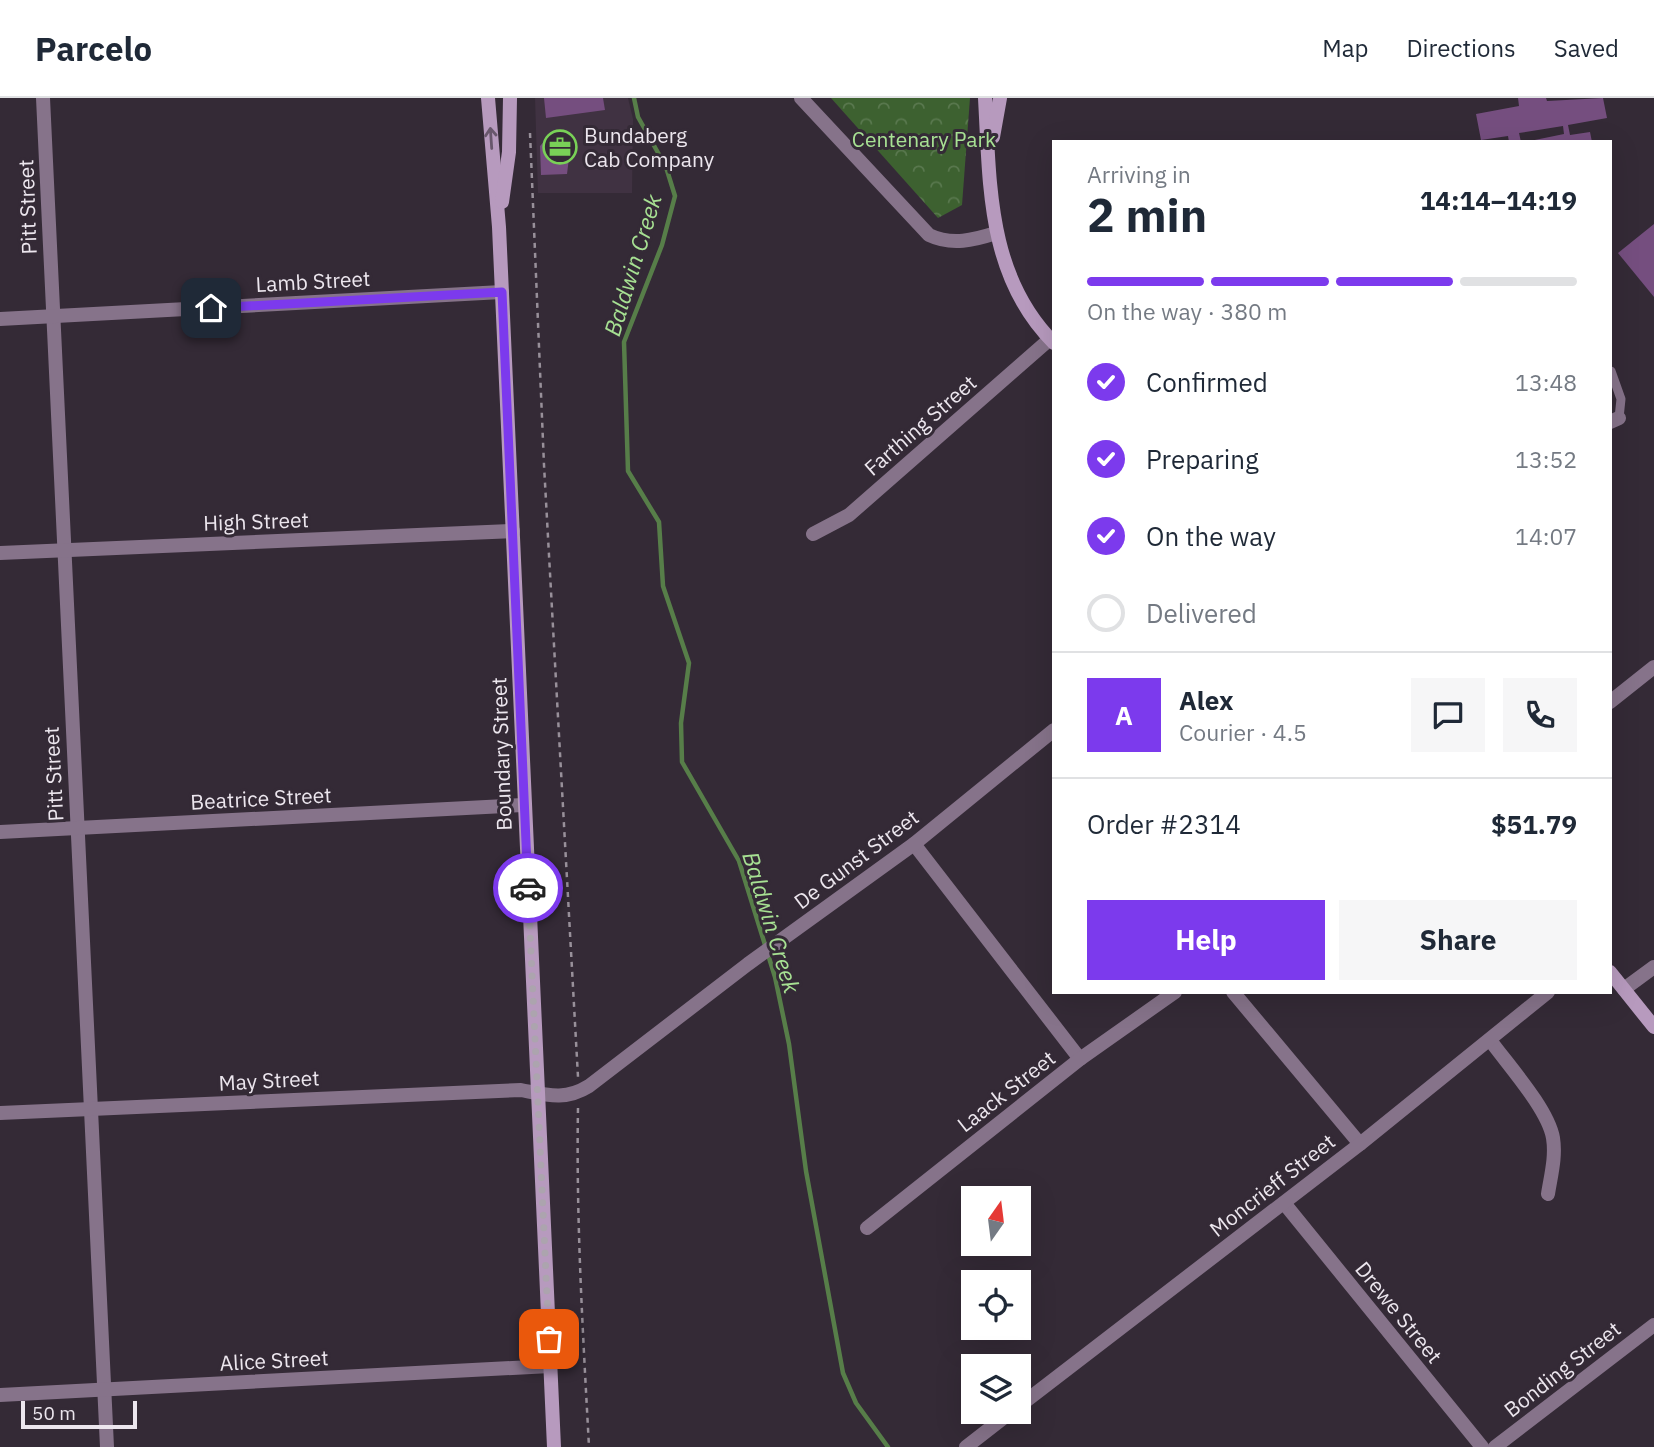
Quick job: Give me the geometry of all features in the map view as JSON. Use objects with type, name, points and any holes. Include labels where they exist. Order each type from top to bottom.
[{"type":"street","name":"Pitt Street","points":[[43,98],[107,1447]]},
{"type":"street","name":"Boundary Street","points":[[488,98],[499,228],[554,1447]]},
{"type":"street","name":"Boundary Street","points":[[499,228],[509,152],[510,98]]},
{"type":"street","points":[[801,98],[929,235],[950,241],[975,240],[996,233]]},
{"type":"street","points":[[985,98],[989,195],[996,233],[1013,281],[1052,341]]},
{"type":"street","points":[[989,159],[1000,98]]},
{"type":"street","name":"Lamb Street","points":[[0,319],[502,292]]},
{"type":"street","name":"Farthing Street","points":[[813,534],[849,515],[1052,341]]},
{"type":"street","name":"High Street","points":[[0,553],[513,531]]},
{"type":"street","points":[[1612,700],[1654,667]]},
{"type":"street","name":"De Gunst Street","points":[[539,1094],[571,1096],[589,1086],[748,964],[914,844],[1052,732]]},
{"type":"street","name":"Beatrice Street","points":[[0,832],[523,805]]},
{"type":"street","points":[[914,844],[1080,1059]]},
{"type":"street","points":[[1624,989],[1654,967]]},
{"type":"street","points":[[1612,974],[1654,1027]]},
{"type":"street","name":"Laack Street","points":[[867,1228],[1080,1059],[1172,994]]},
{"type":"street","points":[[1235,994],[1360,1144]]},
{"type":"street","name":"Moncrieff Street","points":[[1031,1397],[1360,1144],[1546,994]]},
{"type":"street","points":[[1490,1040],[1543,1116],[1552,1136],[1554,1158],[1548,1194]]},
{"type":"street","name":"May Street","points":[[0,1113],[521,1090],[539,1094]]},
{"type":"street","name":"Drewe Street","points":[[1284,1203],[1482,1447]]},
{"type":"street","name":"Bonding Street","points":[[1495,1447],[1654,1325]]},
{"type":"street","name":"Alice Street","points":[[0,1395],[550,1366]]},
{"type":"street","points":[[966,1447],[996,1424]]},
{"type":"lane","points":[[1612,374],[1621,399],[1615,420]]},
{"type":"path","points":[[530,133],[544,466],[578,1087]]},
{"type":"path","points":[[578,1100],[576,1151],[589,1447]]},
{"type":"shaded area","points":[[535,98],[628,98],[633,119],[632,193],[538,193]]},
{"type":"green space","name":"Centenary Park","points":[[831,98],[970,98],[962,205],[938,218]]},
{"type":"building","points":[[544,98],[603,98],[605,110],[546,118]]},
{"type":"building","points":[[1518,98],[1546,98],[1547,101],[1603,98],[1607,118],[1568,125],[1570,135],[1590,132],[1592,140],[1535,140],[1564,134],[1563,126],[1519,133],[1521,140],[1509,140],[1508,136],[1481,140],[1476,114],[1519,106]]},
{"type":"building","points":[[551,134],[567,136],[567,142],[571,142],[567,174],[541,175],[540,146]]},
{"type":"building","points":[[1654,224],[1654,297],[1618,253]]},
{"type":"waterway","name":"Baldwin Creek","points":[[634,98],[638,117],[666,167],[675,196],[662,245],[624,342],[628,471],[659,522],[663,586],[689,663],[681,723],[682,762],[739,861],[775,977],[789,1044],[806,1171],[843,1373],[856,1403],[888,1447]]},
{"type":"way so far","points":[[528,888],[549,1339]]},
{"type":"place","name":"Bundaberg Cab Company","points":[[560,147]]},
{"type":"route","points":[[211,308],[502,292],[528,888]]}]
